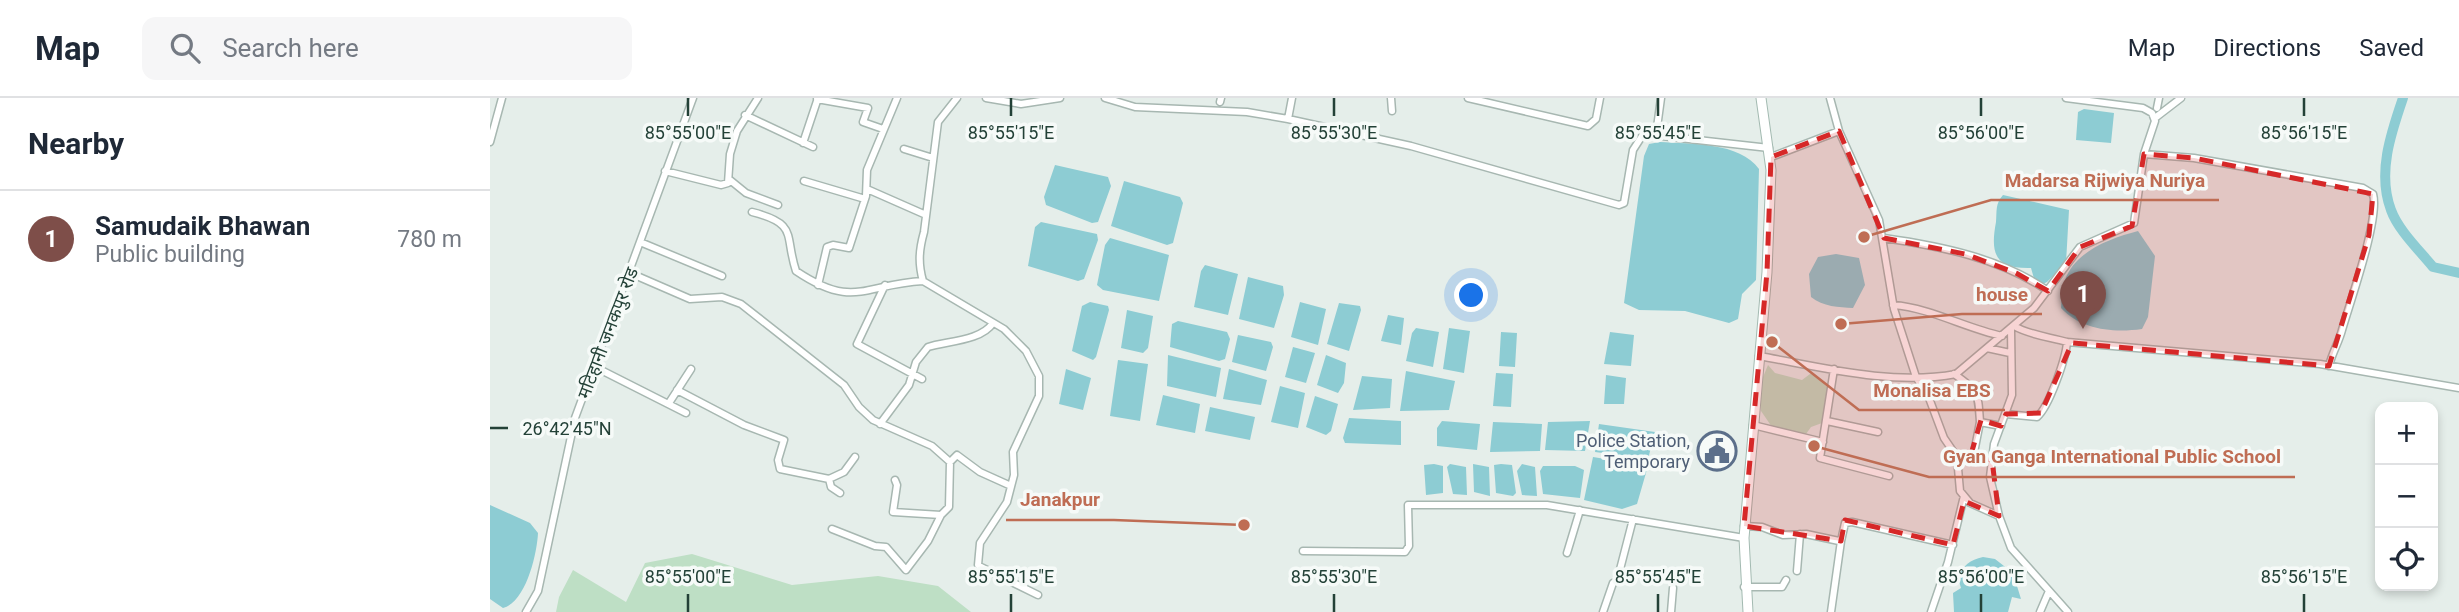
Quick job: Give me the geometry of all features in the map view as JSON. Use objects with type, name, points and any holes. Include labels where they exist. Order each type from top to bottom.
[{"type":"main road","points":[[1748,612],[1744,587],[1744,526],[1768,272],[1771,153],[1761,98]]},
{"type":"street","points":[[490,142],[502,98]]},
{"type":"street","name":"मटिहानी जनकपुर रोड","points":[[526,612],[538,591],[575,418],[694,98]]},
{"type":"street","points":[[730,183],[730,154],[745,115],[758,98]]},
{"type":"street","points":[[803,143],[817,98],[868,108],[863,122],[883,129]]},
{"type":"street","points":[[818,285],[827,247],[849,248],[865,199],[867,170],[897,98]]},
{"type":"street","points":[[923,281],[919,250],[938,122],[957,98]]},
{"type":"street","points":[[986,98],[1020,104],[1060,98]]},
{"type":"street","points":[[1105,98],[1135,107],[1247,112],[1288,119],[1411,146],[1619,205],[1624,203],[1636,141],[1642,136],[1656,135],[1771,153],[1839,131]]},
{"type":"street","points":[[1288,119],[1292,98]]},
{"type":"street","points":[[1391,98],[1392,111]]},
{"type":"street","points":[[1468,98],[1588,126],[1596,119],[1600,98]]},
{"type":"street","points":[[1656,135],[1661,98]]},
{"type":"street","points":[[1830,98],[1839,131],[1884,238],[1894,305],[1916,377],[1929,398],[1944,438],[1957,457],[1960,491],[1970,503],[1999,516]]},
{"type":"street","points":[[2145,98],[2155,118]]},
{"type":"street","points":[[2150,108],[2159,98]]},
{"type":"street","points":[[1759,356],[1834,369],[1916,377],[1954,374],[2035,308],[2080,247],[2134,223],[2144,154],[2155,118],[2181,98]]},
{"type":"street","points":[[2069,99],[2115,101],[2150,108],[2169,108]]},
{"type":"street","points":[[745,115],[813,147]]},
{"type":"street","points":[[904,149],[933,158]]},
{"type":"street","points":[[2144,154],[2194,158],[2363,188],[2374,194],[2373,219],[2342,331],[2329,366]]},
{"type":"street","points":[[665,171],[730,183],[778,205]]},
{"type":"street","points":[[804,181],[865,199]]},
{"type":"street","points":[[867,189],[926,215]]},
{"type":"street","points":[[752,212],[780,222],[790,234],[796,271],[818,285],[856,295],[885,285],[923,281],[1004,329],[1026,351],[1039,376],[1039,396],[1013,452],[1011,486],[998,519],[980,543],[978,565],[1038,595]]},
{"type":"street","points":[[1884,238],[1965,254],[2016,272],[2048,291]]},
{"type":"street","points":[[640,242],[722,276]]},
{"type":"street","points":[[630,274],[690,299],[722,297],[740,304],[844,385],[859,407],[880,424],[932,446],[950,462]]},
{"type":"street","points":[[885,285],[857,344],[922,379]]},
{"type":"street","points":[[1894,305],[1909,306],[1972,330],[2002,336]]},
{"type":"street","points":[[880,424],[906,389],[916,362],[928,347],[961,341],[986,330],[993,323]]},
{"type":"street","points":[[2012,328],[2026,333],[2046,334],[2067,342],[2186,350],[2329,366],[2459,388]]},
{"type":"street","points":[[2012,328],[2010,353],[2013,378],[2006,414],[1992,460],[1992,490],[2011,548],[2068,612]]},
{"type":"street","points":[[2006,414],[2037,417],[2042,413],[2054,388],[2067,342]]},
{"type":"street","points":[[1987,348],[2010,353]]},
{"type":"street","points":[[595,367],[686,413]]},
{"type":"street","points":[[669,403],[691,369]]},
{"type":"street","points":[[1834,369],[1819,458],[1889,476]]},
{"type":"street","points":[[1954,374],[1975,388],[1980,402],[1980,422],[1973,458]]},
{"type":"street","points":[[677,390],[744,425],[784,440],[778,460],[780,469],[829,478],[844,472],[855,457]]},
{"type":"street","points":[[1827,421],[1878,432]]},
{"type":"street","points":[[1980,422],[2001,426]]},
{"type":"street","points":[[1753,425],[1823,442]]},
{"type":"street","points":[[832,529],[875,546],[886,547],[906,570],[949,507],[950,462],[957,456],[980,472],[1011,486]]},
{"type":"street","points":[[1957,457],[1992,460]]},
{"type":"street","points":[[829,478],[831,487],[841,494]]},
{"type":"street","points":[[895,480],[897,485],[893,512],[941,515]]},
{"type":"street","points":[[1931,612],[1953,545],[1964,496]]},
{"type":"street","points":[[1303,551],[1405,552],[1409,547],[1408,505],[1547,505],[1744,538]]},
{"type":"street","points":[[1567,553],[1580,510]]},
{"type":"street","points":[[1603,612],[1613,583],[1617,581],[1633,519]]},
{"type":"street","points":[[1830,612],[1845,523],[1852,522],[1953,545]]},
{"type":"street","points":[[1744,526],[1762,527],[1783,535],[1800,534],[1841,541]]},
{"type":"street","points":[[1797,570],[1800,534]]},
{"type":"street","points":[[1744,587],[1782,587],[1786,580]]},
{"type":"street","points":[[1671,612],[1674,588]]},
{"type":"street","points":[[2040,612],[2049,591]]},
{"type":"highlighted area","points":[[1839,131],[1884,238],[1965,254],[2016,273],[2048,291],[2080,247],[2132,226],[2144,154],[2194,158],[2373,194],[2369,235],[2329,366],[2072,343],[2041,413],[2006,414],[2001,426],[1981,420],[1970,458],[1992,460],[1999,516],[1964,501],[1953,545],[1845,520],[1841,541],[1744,526],[1767,272],[1771,157]]},
{"type":"green space","points":[[1768,365],[1775,373],[1802,380],[1810,374],[1816,375],[1828,388],[1822,423],[1811,427],[1806,434],[1772,427],[1761,411],[1761,382]]},
{"type":"green space","points":[[692,554],[792,585],[878,576],[938,586],[971,612],[556,612],[559,597],[573,570],[626,602],[645,563]]},
{"type":"water","points":[[2084,109],[2114,113],[2111,143],[2076,140],[2078,112]]},
{"type":"water","points":[[1660,142],[1727,149],[1751,160],[1759,169],[1756,280],[1742,294],[1738,319],[1729,323],[1685,311],[1639,310],[1624,303],[1644,156],[1649,144]]},
{"type":"water","points":[[1055,165],[1108,177],[1111,186],[1098,222],[1092,223],[1046,205],[1044,197]]},
{"type":"water","points":[[1124,181],[1180,197],[1183,203],[1173,243],[1167,245],[1111,226]]},
{"type":"water","points":[[2003,195],[2069,210],[2066,263],[2041,285],[2035,282],[2031,268],[2010,266],[1998,257],[1995,251],[1997,208]]},
{"type":"water","points":[[1041,222],[1097,234],[1098,240],[1084,279],[1078,281],[1028,266],[1035,227]]},
{"type":"water","points":[[2138,231],[2155,256],[2148,317],[2142,329],[2098,328],[2078,321],[2061,308],[2065,280],[2077,261],[2095,247]]},
{"type":"water","points":[[1110,238],[1169,255],[1159,301],[1103,290],[1097,285],[1105,245]]},
{"type":"water","points":[[1836,254],[1859,258],[1865,285],[1853,308],[1826,305],[1811,297],[1809,274],[1818,257]]},
{"type":"water","points":[[1205,265],[1238,274],[1228,315],[1194,307],[1201,271]]},
{"type":"water","points":[[1248,277],[1283,286],[1284,295],[1274,328],[1239,319]]},
{"type":"water","points":[[1090,302],[1108,306],[1109,310],[1093,360],[1072,351],[1082,306]]},
{"type":"water","points":[[1300,302],[1326,309],[1318,345],[1291,337]]},
{"type":"water","points":[[1339,303],[1360,306],[1361,310],[1349,351],[1327,344]]},
{"type":"water","points":[[1127,310],[1153,316],[1148,348],[1143,353],[1121,348]]},
{"type":"water","points":[[1388,315],[1404,318],[1401,345],[1381,341]]},
{"type":"water","points":[[1178,321],[1227,332],[1230,339],[1225,359],[1219,361],[1170,347],[1172,324]]},
{"type":"water","points":[[1416,328],[1439,332],[1433,367],[1406,361],[1412,333]]},
{"type":"water","points":[[1449,328],[1470,331],[1464,373],[1443,369]]},
{"type":"water","points":[[1501,332],[1517,333],[1515,367],[1499,366]]},
{"type":"water","points":[[1610,332],[1634,335],[1631,366],[1604,364]]},
{"type":"water","points":[[1238,335],[1271,342],[1273,347],[1266,371],[1232,362]]},
{"type":"water","points":[[1293,347],[1315,353],[1306,383],[1285,377]]},
{"type":"water","points":[[1168,355],[1221,368],[1216,397],[1167,386]]},
{"type":"water","points":[[1326,355],[1346,363],[1344,383],[1338,393],[1317,385]]},
{"type":"water","points":[[1118,360],[1148,364],[1140,421],[1110,416]]},
{"type":"water","points":[[1066,369],[1091,378],[1083,410],[1059,404]]},
{"type":"water","points":[[1229,369],[1267,380],[1261,405],[1223,399]]},
{"type":"water","points":[[1406,371],[1455,381],[1449,410],[1400,411]]},
{"type":"water","points":[[1496,373],[1513,374],[1511,407],[1493,406]]},
{"type":"water","points":[[1606,375],[1626,378],[1624,404],[1604,404]]},
{"type":"water","points":[[1362,376],[1392,379],[1390,408],[1353,410]]},
{"type":"water","points":[[1280,386],[1305,393],[1298,428],[1271,422]]},
{"type":"water","points":[[1163,395],[1200,404],[1195,433],[1156,425]]},
{"type":"water","points":[[1315,396],[1338,404],[1331,431],[1326,435],[1306,427]]},
{"type":"water","points":[[1210,407],[1255,417],[1250,440],[1205,431]]},
{"type":"water","points":[[1349,418],[1401,421],[1401,445],[1345,443],[1343,438]]},
{"type":"water","points":[[1442,421],[1480,424],[1477,450],[1437,446],[1437,428]]},
{"type":"water","points":[[1590,421],[1585,451],[1545,450],[1548,422]]},
{"type":"water","points":[[1493,422],[1542,424],[1540,451],[1490,452]]},
{"type":"water","points":[[1599,424],[1655,432],[1648,459],[1595,452]]},
{"type":"water","points":[[1593,457],[1648,466],[1637,504],[1622,509],[1584,500]]},
{"type":"water","points":[[1450,464],[1466,467],[1467,495],[1453,494],[1447,467]]},
{"type":"water","points":[[1473,464],[1489,467],[1490,496],[1474,492]]},
{"type":"water","points":[[1522,464],[1535,467],[1537,496],[1522,495],[1517,471]]},
{"type":"water","points":[[1424,465],[1443,466],[1443,493],[1426,495]]},
{"type":"water","points":[[1494,465],[1512,465],[1516,493],[1513,496],[1496,493]]},
{"type":"water","points":[[1543,466],[1575,466],[1584,470],[1580,498],[1543,494],[1540,471]]},
{"type":"water","points":[[490,505],[530,523],[538,533],[533,564],[524,587],[511,604],[503,608],[490,599]]},
{"type":"water","points":[[1983,557],[1995,559],[2013,573],[2021,599],[2012,597],[2008,612],[1954,612],[1953,593],[1961,588],[1958,578],[1960,573],[1968,564]]},
{"type":"waterway","points":[[2403,98],[2390,139],[2385,168],[2391,210],[2404,233],[2433,267],[2459,273]]},
{"type":"place","name":"Madarsa Rijwiya Nuriya","points":[[1864,237]]},
{"type":"place","name":"house","points":[[1841,324]]},
{"type":"place","name":"Samudaik Bhawan","points":[[2083,329]]},
{"type":"place","name":"Monalisa EBS","points":[[1772,342]]},
{"type":"place","name":"Gyan Ganga International Public School","points":[[1814,446]]},
{"type":"place","name":"Police Station, Temporary","points":[[1717,451]]},
{"type":"place","name":"Janakpur","points":[[1244,525]]}]
